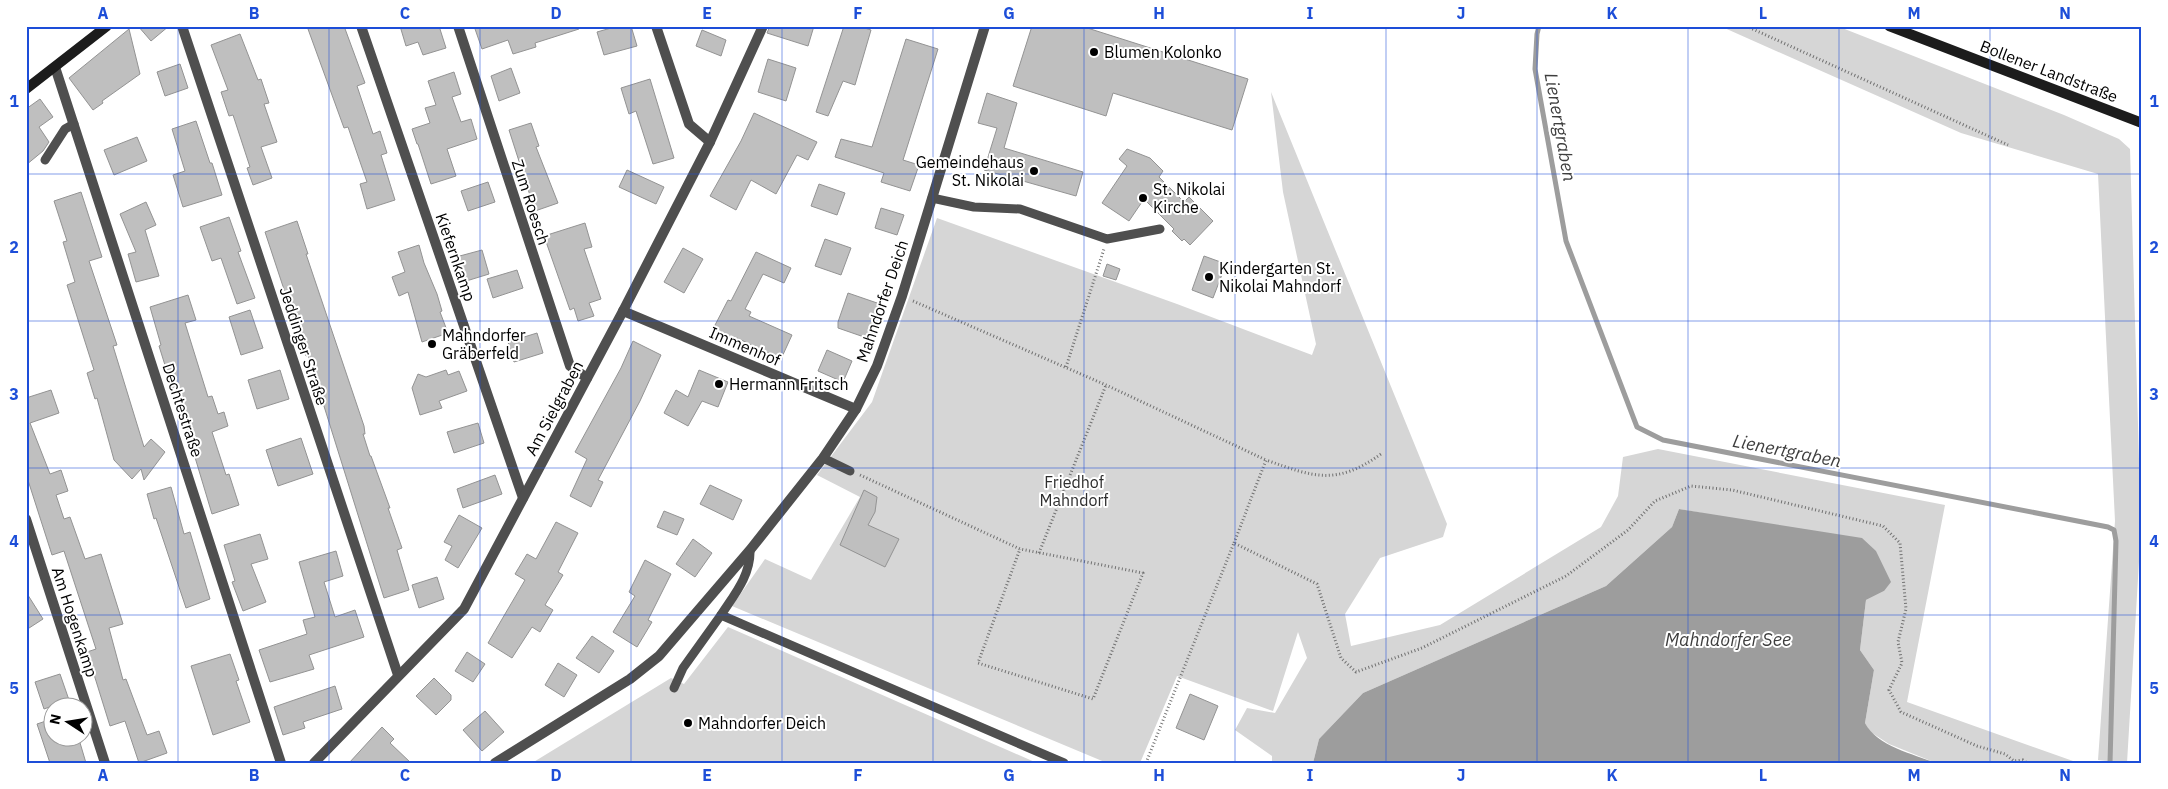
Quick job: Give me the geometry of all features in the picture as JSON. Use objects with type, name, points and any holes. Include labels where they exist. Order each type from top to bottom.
[{"type":"street","points":[[26,89],[107,26]]},
{"type":"street","name":"Jeddinger Straße","points":[[182,26],[398,675]]},
{"type":"street","name":"Kiefernkamp","points":[[361,26],[523,498]]},
{"type":"street","name":"Zum Roesch","points":[[458,26],[570,366],[588,378]]},
{"type":"street","points":[[656,26],[689,124],[710,142]]},
{"type":"street","name":"Am Sielgraben","points":[[314,763],[464,609],[588,378],[710,142],[763,26]]},
{"type":"street","name":"Mahndorfer Deich","points":[[495,763],[630,679],[660,656],[750,550],[823,458],[856,409],[877,366],[902,296],[985,26]]},
{"type":"street","name":"Bollener Landstraße","points":[[1889,26],[2142,123]]},
{"type":"street","name":"Dechtestraße","points":[[56,67],[281,763]]},
{"type":"street","name":"Immenhof","points":[[623,311],[856,409]]},
{"type":"street","name":"Am Hogenkamp","points":[[26,519],[105,763]]},
{"type":"lane","points":[[45,160],[65,128],[74,124]]},
{"type":"lane","points":[[932,198],[974,208],[1020,209],[1107,239],[1160,229]]},
{"type":"lane","points":[[823,458],[850,471]]},
{"type":"lane","points":[[674,688],[683,668],[721,615],[741,583],[750,564],[750,550]]},
{"type":"lane","points":[[721,615],[1064,763]]},
{"type":"path","points":[[1746,26],[2008,145]]},
{"type":"path","points":[[1066,367],[1107,239]]},
{"type":"path","points":[[902,296],[1106,385],[1266,460],[1309,476],[1330,476],[1350,472],[1366,465],[1381,454]]},
{"type":"path","points":[[1039,553],[1106,385]]},
{"type":"path","points":[[1146,763],[1266,460]]},
{"type":"path","points":[[850,471],[1020,549],[1143,573],[1094,699],[978,663],[1020,549]]},
{"type":"path","points":[[1234,543],[1317,584],[1341,658],[1356,672],[1422,648],[1566,576],[1628,530],[1655,501],[1691,486],[1732,490],[1883,526],[1900,543],[1905,584],[1906,609],[1898,642],[1902,663],[1889,690],[1901,712],[1977,746],[2005,754],[2014,762],[2023,760],[2027,763]]},
{"type":"green space","points":[[1720,26],[1837,26],[2064,115],[2119,139],[2130,149],[2141,528],[2127,763],[2098,760],[2115,521],[2098,174],[1961,133]]},
{"type":"green space","name":"Friedhof Mahndorf","points":[[1271,92],[1447,524],[1443,537],[1380,558],[1345,614],[1351,646],[1440,625],[1601,527],[1618,496],[1623,457],[1658,449],[1945,505],[1907,702],[2073,761],[2087,763],[1936,763],[1889,744],[1869,731],[1865,723],[1874,670],[1860,650],[1866,600],[1884,591],[1702,513],[1679,509],[1672,527],[1606,586],[1363,693],[1319,739],[1313,763],[1272,763],[1272,756],[1235,730],[1247,708],[1275,713],[1307,658],[1298,632],[1273,711],[1177,676],[1140,763],[1107,763],[732,606],[765,559],[811,580],[860,497],[817,475],[872,402],[937,218],[1177,304],[1312,355],[1316,344],[1283,192]]},
{"type":"green space","points":[[728,627],[1037,763],[532,763],[671,678],[684,684]]},
{"type":"water","name":"Mahndorfer See","points":[[1679,509],[1862,538],[1876,551],[1891,582],[1884,591],[1866,600],[1860,650],[1874,670],[1865,723],[1878,738],[1896,748],[1936,763],[1313,763],[1319,739],[1363,693],[1606,586],[1672,527]]},
{"type":"building","points":[[138,26],[169,26],[151,41]]},
{"type":"building","points":[[316,26],[344,26],[365,83],[357,86],[373,134],[380,131],[387,153],[381,155],[395,200],[367,209],[360,184],[367,182],[348,127],[344,128],[308,29]]},
{"type":"building","points":[[400,26],[439,26],[446,48],[423,55],[418,42],[406,46]]},
{"type":"building","points":[[474,26],[579,26],[579,29],[535,43],[536,47],[513,54],[508,40],[482,49]]},
{"type":"building","points":[[618,26],[631,26],[637,46],[604,55],[597,32]]},
{"type":"building","points":[[770,26],[814,26],[808,46],[767,33]]},
{"type":"building","points":[[844,26],[858,26],[871,30],[855,85],[843,81],[828,116],[816,112]]},
{"type":"building","name":"Blumen Kolonko","points":[[1032,26],[1081,26],[1248,79],[1232,130],[1113,93],[1106,116],[1013,86]]},
{"type":"building","points":[[129,29],[140,74],[102,101],[103,103],[93,110],[69,78]]},
{"type":"building","points":[[702,30],[726,40],[721,56],[696,46]]},
{"type":"building","points":[[240,34],[258,80],[261,79],[269,103],[264,104],[277,142],[261,147],[272,178],[253,185],[247,168],[250,167],[233,115],[229,116],[221,92],[228,90],[211,45]]},
{"type":"building","points":[[906,39],[938,49],[903,160],[919,165],[910,191],[881,182],[884,173],[835,157],[841,139],[872,147]]},
{"type":"building","points":[[768,59],[796,68],[786,101],[758,92]]},
{"type":"building","points":[[180,64],[188,88],[165,96],[157,72]]},
{"type":"building","points":[[511,68],[520,93],[499,101],[491,76]]},
{"type":"building","points":[[454,72],[461,94],[452,97],[461,122],[471,119],[477,139],[447,149],[456,176],[431,184],[412,129],[430,123],[425,108],[436,105],[428,81]]},
{"type":"building","points":[[650,79],[674,158],[653,164],[636,111],[629,114],[621,88]]},
{"type":"building","name":"Gemeindehaus St. Nikolai","points":[[987,93],[1017,103],[1004,148],[1083,172],[1076,196],[984,170],[997,128],[978,123]]},
{"type":"building","points":[[40,99],[53,117],[39,127],[49,142],[43,151],[26,165],[26,109]]},
{"type":"building","points":[[754,113],[817,142],[808,160],[797,155],[776,194],[751,180],[736,210],[710,196],[741,141]]},
{"type":"building","points":[[196,121],[222,195],[183,207],[173,175],[185,171],[172,129]]},
{"type":"building","points":[[531,123],[539,146],[536,147],[558,203],[535,211],[509,130]]},
{"type":"building","points":[[137,137],[147,161],[114,175],[104,150]]},
{"type":"building","name":"St. Nikolai Kirche","points":[[1127,149],[1150,158],[1163,171],[1159,177],[1184,202],[1189,197],[1213,221],[1190,245],[1184,239],[1182,241],[1172,231],[1174,229],[1144,199],[1129,221],[1102,203],[1127,166],[1119,159]]},
{"type":"building","points":[[627,170],[664,187],[656,204],[619,187]]},
{"type":"building","points":[[488,182],[495,202],[468,211],[461,191]]},
{"type":"building","points":[[819,184],[845,193],[837,215],[811,206]]},
{"type":"building","points":[[81,192],[102,257],[89,261],[117,345],[113,346],[144,447],[151,439],[165,452],[144,480],[141,469],[132,479],[114,460],[97,398],[95,399],[87,373],[94,370],[67,285],[75,282],[63,242],[67,241],[54,201]]},
{"type":"building","points":[[146,202],[156,225],[145,230],[159,276],[136,282],[128,254],[136,252],[120,214]]},
{"type":"building","points":[[881,208],[904,215],[897,235],[875,228]]},
{"type":"building","points":[[229,217],[241,251],[238,252],[255,298],[237,304],[221,258],[212,261],[200,227]]},
{"type":"building","points":[[297,221],[308,254],[306,254],[364,426],[365,434],[363,434],[370,456],[390,508],[388,508],[402,548],[397,550],[409,590],[384,598],[308,355],[306,356],[265,232]]},
{"type":"building","points":[[585,223],[592,247],[584,249],[601,299],[589,303],[594,316],[578,321],[574,308],[570,310],[544,236]]},
{"type":"building","points":[[825,239],[851,248],[841,275],[815,266]]},
{"type":"building","points":[[419,245],[424,263],[437,294],[442,311],[440,312],[448,333],[422,342],[408,292],[399,296],[392,277],[405,272],[398,252]]},
{"type":"building","points":[[683,248],[703,259],[684,293],[664,282]]},
{"type":"building","points":[[482,250],[489,274],[463,282],[456,257]]},
{"type":"building","points":[[756,252],[791,268],[784,283],[763,274],[745,309],[751,312],[749,316],[792,335],[781,359],[737,338],[735,341],[713,329],[728,300],[731,301]]},
{"type":"building","name":"Kindergarten St. Nikolai Mahndorf","points":[[1204,256],[1226,264],[1213,298],[1192,290]]},
{"type":"building","points":[[1107,264],[1120,269],[1116,280],[1103,276]]},
{"type":"building","points":[[517,270],[523,288],[493,298],[487,279]]},
{"type":"building","points":[[848,293],[880,304],[867,338],[838,328],[838,322]]},
{"type":"building","points":[[188,295],[196,320],[185,323],[208,397],[212,396],[218,414],[224,412],[228,426],[212,432],[226,475],[229,474],[239,505],[212,514],[159,346],[161,345],[150,307]]},
{"type":"building","points":[[250,310],[263,348],[241,355],[229,317]]},
{"type":"building","points":[[537,333],[543,353],[514,362],[508,342]]},
{"type":"building","points":[[633,341],[661,355],[640,401],[598,480],[603,482],[591,507],[570,496],[587,459],[575,452],[621,368]]},
{"type":"building","points":[[827,350],[852,361],[843,382],[818,371]]},
{"type":"building","points":[[280,370],[289,399],[257,409],[248,380]]},
{"type":"building","points":[[446,370],[448,375],[459,371],[467,391],[439,401],[442,408],[420,415],[412,388],[418,374],[426,377]]},
{"type":"building","points":[[699,370],[728,382],[718,407],[702,401],[688,426],[664,413],[676,390],[688,397]]},
{"type":"building","points":[[51,390],[59,413],[30,423],[50,474],[61,470],[68,491],[56,495],[64,519],[70,517],[85,559],[101,554],[123,624],[109,628],[123,680],[126,679],[147,735],[159,731],[167,753],[139,763],[125,721],[110,726],[87,652],[96,649],[64,551],[52,555],[26,474],[26,398]]},
{"type":"building","points":[[478,423],[484,443],[454,453],[447,432]]},
{"type":"building","points":[[301,438],[313,474],[278,486],[266,450]]},
{"type":"building","points":[[495,475],[502,494],[463,508],[457,489]]},
{"type":"building","points":[[710,485],[742,500],[733,520],[700,504]]},
{"type":"building","points":[[171,487],[184,534],[190,532],[210,599],[186,608],[147,494]]},
{"type":"building","points":[[864,490],[877,497],[875,512],[868,525],[899,539],[885,567],[840,545]]},
{"type":"building","points":[[664,511],[684,519],[677,535],[657,527]]},
{"type":"building","points":[[459,515],[482,528],[458,568],[445,560],[452,546],[444,542]]},
{"type":"building","points":[[556,522],[578,533],[558,572],[563,575],[545,605],[553,610],[540,632],[532,627],[512,658],[488,643],[525,580],[515,574],[527,554],[536,559]]},
{"type":"building","points":[[260,534],[268,559],[251,564],[266,602],[243,611],[232,582],[235,581],[224,545]]},
{"type":"building","points":[[693,539],[712,553],[695,577],[676,564]]},
{"type":"building","points":[[336,551],[343,576],[324,582],[335,617],[355,610],[364,637],[309,655],[314,669],[270,682],[259,650],[307,634],[303,620],[315,617],[299,562]]},
{"type":"building","points":[[645,560],[671,574],[648,620],[652,622],[637,647],[613,632],[635,596],[629,592]]},
{"type":"building","points":[[437,577],[444,599],[419,608],[412,585]]},
{"type":"building","points":[[26,592],[43,619],[26,630]]},
{"type":"building","points":[[592,636],[614,651],[599,673],[576,658]]},
{"type":"building","points":[[467,652],[485,664],[473,682],[455,671]]},
{"type":"building","points":[[230,654],[239,680],[236,681],[250,722],[213,735],[191,666]]},
{"type":"building","points":[[558,663],[577,675],[564,697],[545,685]]},
{"type":"building","points":[[60,674],[68,696],[42,696],[42,703],[35,682]]},
{"type":"building","points":[[434,678],[451,695],[451,700],[436,715],[416,696]]},
{"type":"building","points":[[335,686],[342,709],[303,722],[305,728],[283,735],[274,707]]},
{"type":"building","points":[[1190,694],[1218,706],[1204,740],[1176,728]]},
{"type":"building","points":[[485,711],[504,732],[482,751],[463,730]]},
{"type":"building","points":[[42,722],[42,739],[37,724]]},
{"type":"building","points":[[382,727],[394,739],[390,743],[411,763],[349,763]]},
{"type":"building","points":[[44,746],[81,746],[86,763],[50,763]]},
{"type":"waterway","name":"Lienertgraben","points":[[1539,26],[1535,69],[1566,241],[1637,427],[1663,440],[2108,527],[2114,530],[2116,541],[2110,763]]},
{"type":"place","name":"Blumen Kolonko","points":[[1094,52]]},
{"type":"place","name":"Gemeindehaus St. Nikolai","points":[[1034,171]]},
{"type":"place","name":"St. Nikolai Kirche","points":[[1143,198]]},
{"type":"place","name":"Kindergarten St. Nikolai Mahndorf","points":[[1209,277]]},
{"type":"place","name":"Mahndorfer Gräberfeld","points":[[432,344]]},
{"type":"place","name":"Hermann Fritsch","points":[[719,384]]},
{"type":"place","name":"Mahndorfer Deich","points":[[688,723]]}]
